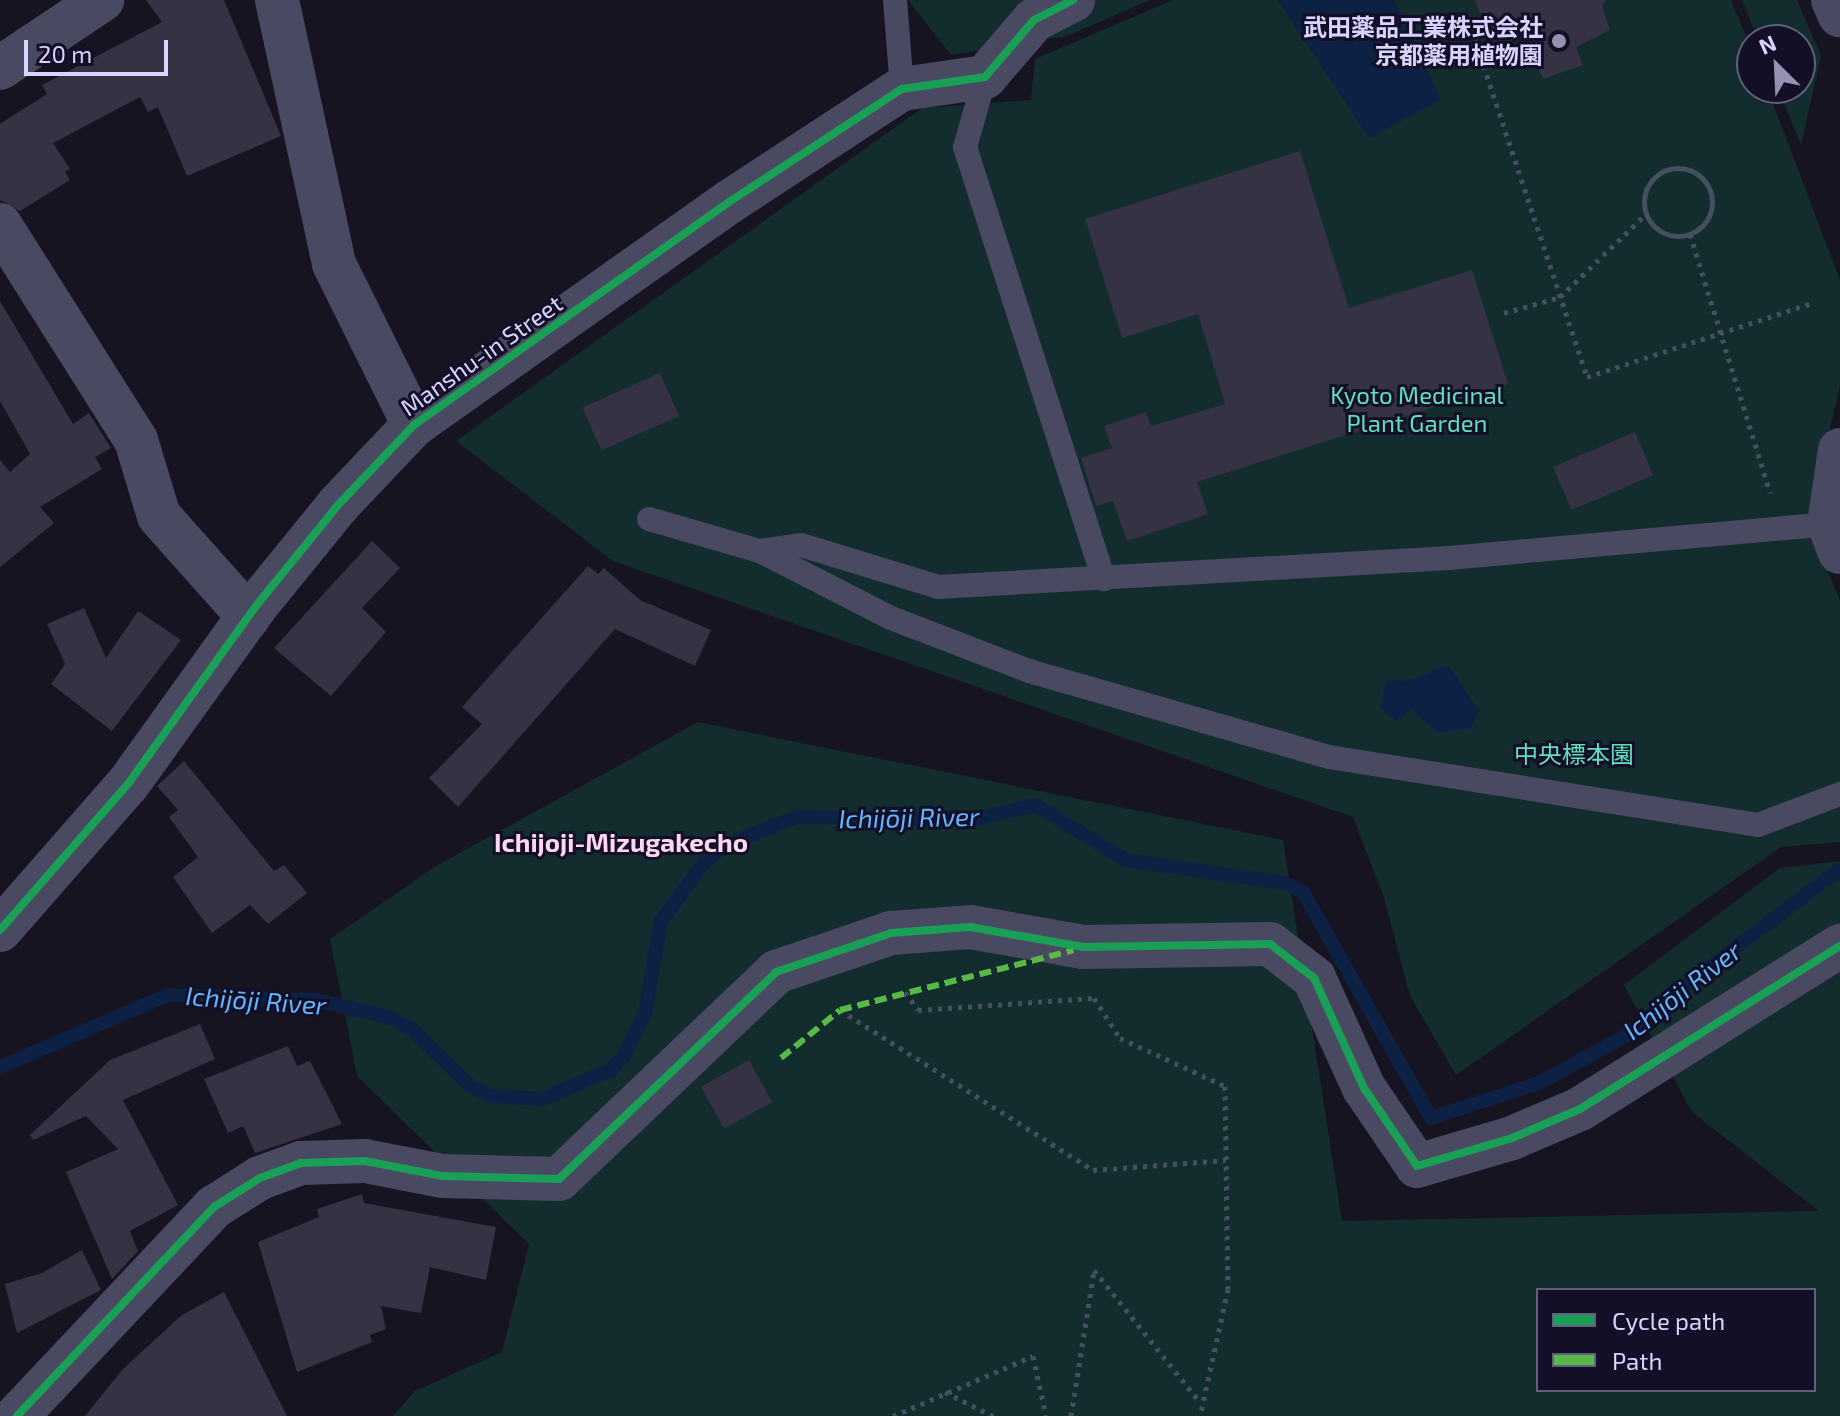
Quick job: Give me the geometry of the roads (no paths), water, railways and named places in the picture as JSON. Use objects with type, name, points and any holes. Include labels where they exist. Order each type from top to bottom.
[{"type":"street","points":[[0,68],[102,0]]},
{"type":"street","points":[[277,0],[334,264],[414,425]]},
{"type":"street","points":[[985,77],[1034,20],[1073,0]]},
{"type":"street","points":[[1833,0],[1840,16]]},
{"type":"street","name":"Manshu-in Street","points":[[0,930],[128,784],[249,617],[338,505],[414,425],[729,202],[902,89],[985,77]]},
{"type":"street","points":[[0,225],[136,440],[159,516],[249,617]]},
{"type":"street","points":[[1836,533],[1840,450]]},
{"type":"street","points":[[17,1416],[214,1207],[260,1178],[301,1163],[365,1161],[442,1176],[559,1179],[776,972],[891,933],[970,927],[1083,947],[1270,944],[1314,978],[1364,1088],[1417,1166],[1512,1138],[1580,1109],[1840,946]]},
{"type":"street","points":[[0,1387],[6,1416]]},
{"type":"lane","points":[[895,0],[902,89]]},
{"type":"lane","points":[[985,77],[965,147],[1104,579]]},
{"type":"lane","points":[[649,519],[760,551],[891,618],[1029,671],[1329,757],[1758,825],[1840,794]]},
{"type":"lane","points":[[760,551],[801,545],[938,587],[1449,558],[1780,525],[1836,533]]},
{"type":"water","points":[[1278,0],[1395,0],[1441,100],[1369,138]]},
{"type":"water","points":[[1448,665],[1479,711],[1471,728],[1438,733],[1411,709],[1397,721],[1380,709],[1386,680],[1407,681]]},
{"type":"waterway","name":"Ichijōji River","points":[[0,1067],[168,995],[317,1000],[392,1018],[412,1029],[469,1085],[492,1096],[542,1099],[612,1069],[624,1055],[645,1013],[661,921],[703,864],[723,846],[797,817],[977,819],[1035,805],[1126,860],[1284,883],[1303,892],[1431,1118],[1539,1083],[1633,1032],[1670,997],[1840,869]]},
{"type":"place","name":"武田薬品工業株式会社 京都薬用植物園","points":[[1559,41]]},
{"type":"district","name":"Ichijoji-Mizugakecho","points":[[621,842]]},
{"type":"park label","name":"Kyoto Medicinal Plant Garden","points":[[1417,409]]},
{"type":"park label","name":"中央標本園","points":[[1574,754]]}]
